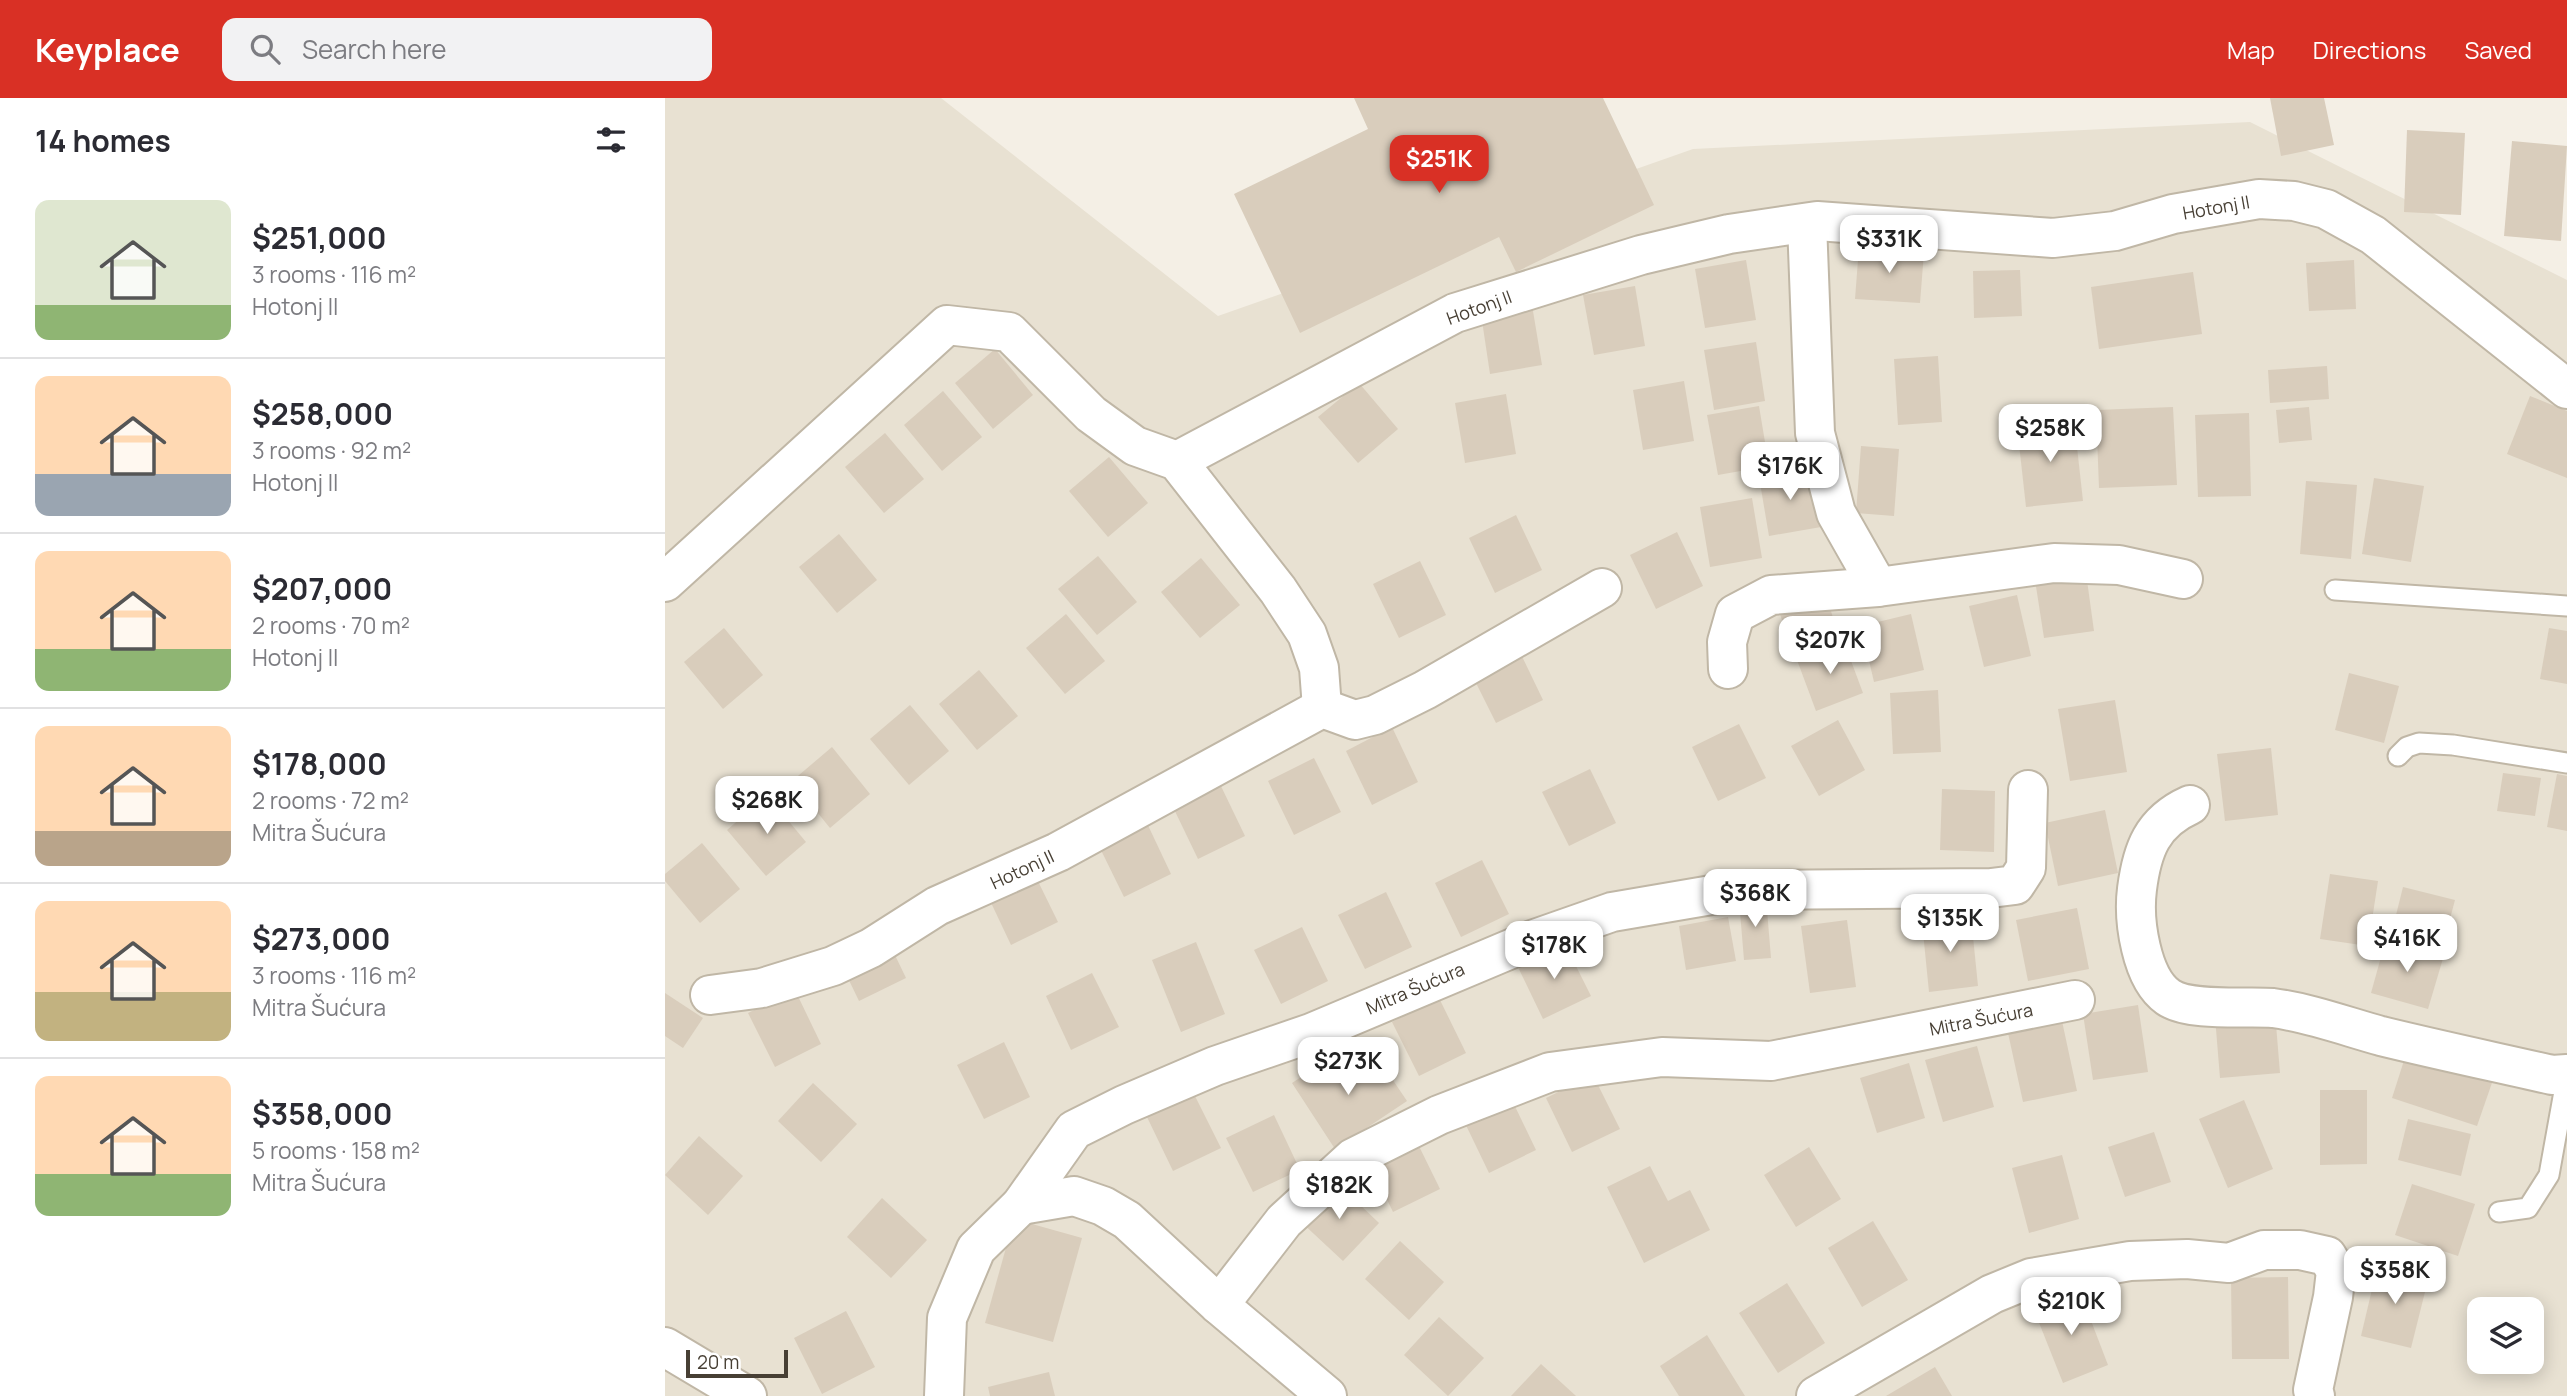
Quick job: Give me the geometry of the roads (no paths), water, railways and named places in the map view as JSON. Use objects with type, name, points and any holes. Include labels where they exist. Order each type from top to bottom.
[{"type":"street","name":"Hotonj II","points":[[1177,461],[1455,313],[1641,255],[1729,234],[1807,223],[2053,238],[2115,231],[2173,214],[2259,199],[2294,201],[2326,209],[2372,235],[2567,389]]},
{"type":"street","points":[[1807,223],[1815,433],[1836,513],[1878,587]]},
{"type":"street","points":[[665,582],[947,325],[1009,332],[1091,414],[1135,446],[1177,461],[1278,590],[1307,634],[1319,668],[1322,708],[1355,720],[1375,715],[1425,690],[1602,588]]},
{"type":"street","points":[[1728,669],[1727,642],[1735,614],[1772,595],[1878,587],[2054,563],[2119,565],[2183,579]]},
{"type":"street","name":"Hotonj II","points":[[710,995],[762,988],[833,966],[871,948],[937,906],[1058,852],[1322,708]]},
{"type":"street","name":"Mitra Šućura","points":[[944,1396],[947,1318],[976,1249],[1021,1205],[1075,1130],[1124,1105],[1215,1066],[1311,1032],[1532,940],[1612,912],[1741,890],[1991,888],[2015,885],[2026,867],[2028,789]]},
{"type":"street","points":[[2190,805],[2173,813],[2154,831],[2141,855],[2136,901],[2151,978],[2169,998],[2189,1005],[2275,1009],[2318,1017],[2428,1048],[2552,1075],[2567,1074]]},
{"type":"street","name":"Mitra Šućura","points":[[1220,1305],[1284,1220],[1353,1158],[1439,1115],[1549,1072],[1662,1057],[1771,1061],[2075,1000]]},
{"type":"street","points":[[1021,1205],[1074,1196],[1103,1206],[1127,1220],[1220,1305],[1327,1396]]},
{"type":"street","points":[[1816,1396],[1992,1294],[2031,1278],[2130,1261],[2187,1259],[2229,1263],[2264,1250],[2300,1250],[2327,1256],[2336,1271],[2313,1390],[2315,1396]]},
{"type":"street","points":[[665,1348],[747,1396]]},
{"type":"lane","points":[[2335,590],[2567,607]]},
{"type":"lane","points":[[2398,756],[2407,747],[2419,743],[2453,745],[2567,763]]},
{"type":"lane","points":[[2499,1212],[2528,1208],[2549,1175],[2567,1074]]}]
